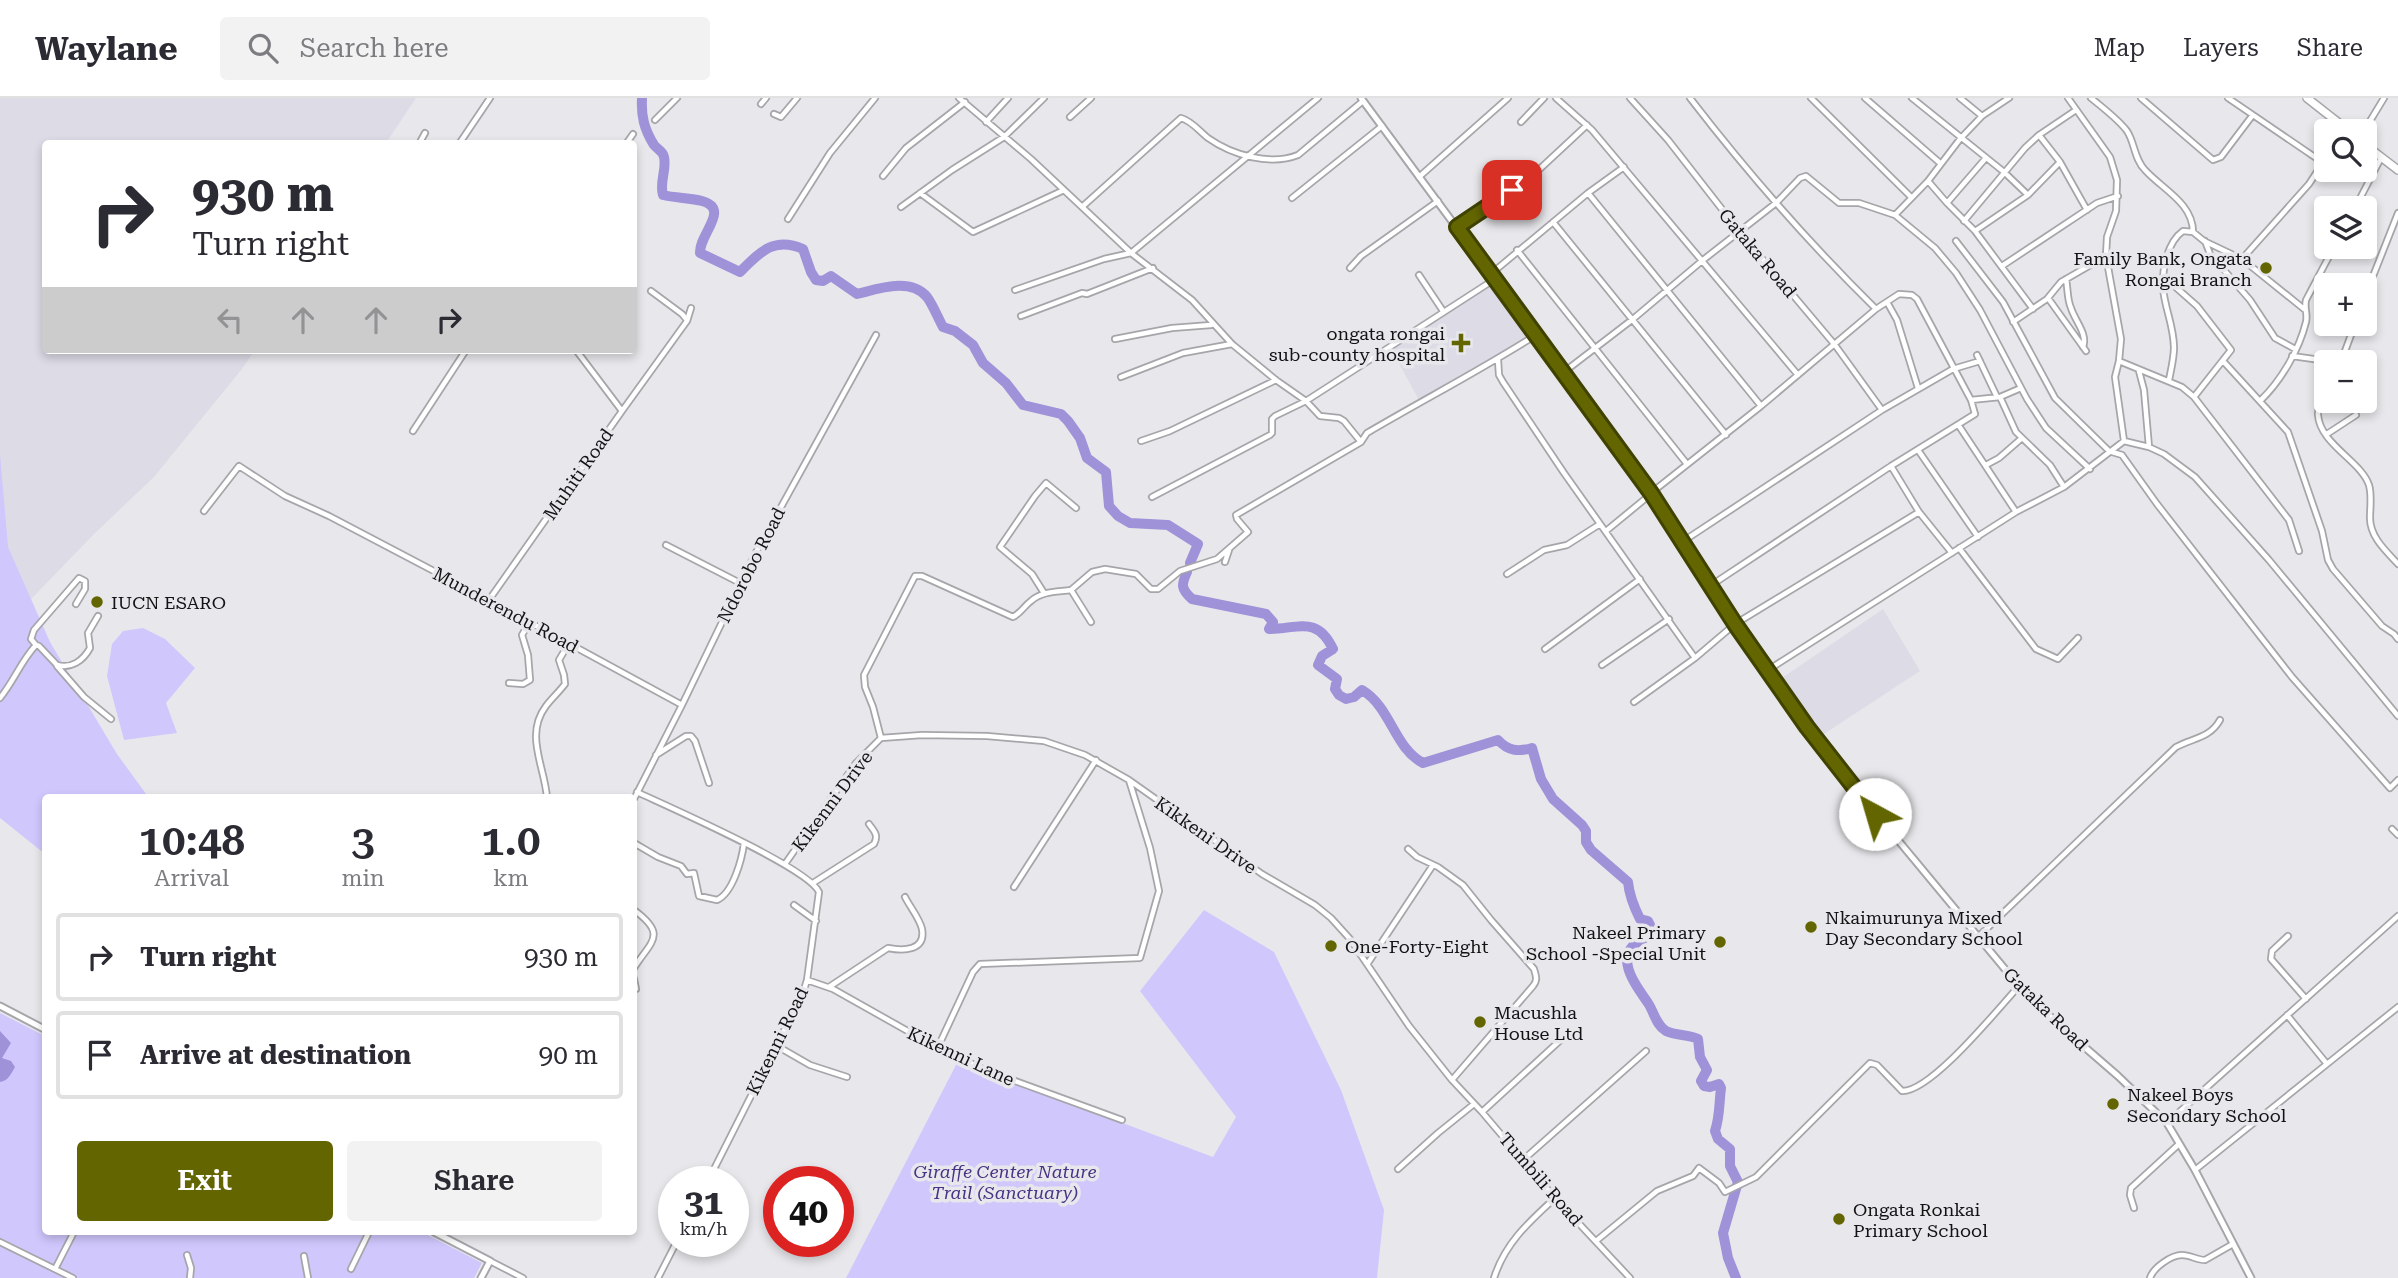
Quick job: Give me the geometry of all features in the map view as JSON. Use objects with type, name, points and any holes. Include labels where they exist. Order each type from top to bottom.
[{"type":"highway","points":[[2307,98],[2333,119]]},
{"type":"highway","points":[[2377,153],[2397,166]]},
{"type":"street","points":[[462,140],[490,98]]},
{"type":"street","points":[[655,120],[677,98]]},
{"type":"street","points":[[761,104],[766,98]]},
{"type":"street","points":[[774,114],[781,117],[797,98]]},
{"type":"street","points":[[788,219],[830,153],[876,98]]},
{"type":"street","points":[[959,98],[1031,159],[1131,253],[1192,300],[1232,344],[1306,401],[1320,416],[1344,421],[1361,442]]},
{"type":"street","points":[[986,122],[1007,98]]},
{"type":"street","points":[[901,207],[1004,137],[1044,98]]},
{"type":"street","points":[[1070,117],[1091,98]]},
{"type":"street","points":[[1015,290],[1104,259],[1131,253],[1318,98]]},
{"type":"street","points":[[1419,177],[1508,98]]},
{"type":"street","points":[[1521,122],[1544,98]]},
{"type":"street","points":[[1556,98],[1587,125],[1624,167],[1798,375]]},
{"type":"street","name":"Gataka Road","points":[[1630,98],[1668,140],[1739,232],[1835,345],[1882,410]]},
{"type":"street","points":[[1690,98],[1776,203],[1876,309]]},
{"type":"street","points":[[1811,98],[1911,197]]},
{"type":"street","points":[[1865,98],[1940,163]]},
{"type":"street","points":[[1912,98],[2004,172],[2028,195]]},
{"type":"street","points":[[1960,98],[1982,116]]},
{"type":"street","points":[[1895,215],[1928,181],[1940,163],[1982,116],[2009,98]]},
{"type":"street","points":[[2068,98],[2110,157],[2115,169],[2118,196],[2107,237],[2106,256],[2121,339],[2115,377],[2124,441]]},
{"type":"street","points":[[2091,98],[2126,130],[2136,157],[2144,169],[2177,198],[2193,223],[2193,232]]},
{"type":"street","points":[[2141,98],[2213,160],[2221,157],[2252,116]]},
{"type":"street","points":[[2228,98],[2314,154]]},
{"type":"street","points":[[2371,119],[2384,98]]},
{"type":"street","points":[[1082,207],[1181,118],[1185,118],[1208,138],[1246,157],[1289,158],[1298,155],[1362,99]]},
{"type":"street","name":"Gataka Road","points":[[1362,99],[1651,493],[1735,624],[1844,775],[2019,986],[2166,1123],[2195,1170],[2251,1278]]},
{"type":"street","points":[[883,177],[906,148],[965,102]]},
{"type":"street","points":[[1964,222],[2004,172],[2039,135],[2076,110]]},
{"type":"street","points":[[1292,198],[1383,125]]},
{"type":"street","points":[[1457,227],[1536,174],[1587,125]]},
{"type":"street","points":[[421,140],[425,133]]},
{"type":"street","points":[[629,140],[633,134]]},
{"type":"street","points":[[2039,135],[2060,162],[2087,210]]},
{"type":"street","points":[[2361,196],[2382,157]]},
{"type":"street","points":[[1947,203],[1985,159]]},
{"type":"street","points":[[1975,231],[2028,195],[2060,162]]},
{"type":"street","points":[[1152,497],[1270,435],[1273,417],[1306,401],[1493,276],[1517,250],[1624,167]]},
{"type":"street","points":[[1564,372],[1633,319],[1776,203],[1800,178],[1806,176],[1839,202],[1859,203],[1895,215],[1935,248],[1956,273],[1996,337],[2021,388],[2046,428],[2090,469]]},
{"type":"street","points":[[2242,259],[2314,176]]},
{"type":"street","points":[[1928,181],[1975,231],[2033,309]]},
{"type":"street","points":[[920,193],[973,232],[1063,190]]},
{"type":"street","points":[[1588,193],[1761,407]]},
{"type":"street","points":[[2002,266],[2097,203],[2118,196]]},
{"type":"street","points":[[1350,268],[1362,256],[1438,201]]},
{"type":"street","points":[[2374,273],[2398,213]]},
{"type":"street","points":[[1553,222],[1726,435]]},
{"type":"street","points":[[2169,380],[2174,344],[2164,304],[2162,275],[2168,252],[2176,237],[2183,231],[2193,232],[2204,241],[2242,259],[2304,309]]},
{"type":"street","points":[[1956,240],[2003,302],[2055,398],[2109,451],[2122,455],[2292,677],[2390,788],[2398,780]]},
{"type":"street","points":[[2204,241],[2210,254],[2250,300],[2275,338],[2295,349]]},
{"type":"street","points":[[1517,250],[1688,464]]},
{"type":"street","points":[[2013,322],[2048,298],[2067,279],[2106,256]]},
{"type":"street","points":[[2260,401],[2279,380],[2292,356],[2306,320],[2306,300],[2328,259]]},
{"type":"street","points":[[1021,316],[1153,268]]},
{"type":"street","points":[[1419,275],[1443,311]]},
{"type":"street","points":[[2162,275],[2197,306],[2231,350],[2194,397]]},
{"type":"street","points":[[2048,298],[2085,349],[2082,332],[2070,305],[2067,279]]},
{"type":"street","points":[[651,291],[682,314],[687,321]]},
{"type":"street","points":[[1605,531],[1761,407],[1876,309],[1905,293],[1917,299],[1971,400],[1975,414],[1891,466],[1710,586]]},
{"type":"street","points":[[1887,302],[1897,320],[1918,388]]},
{"type":"street","points":[[622,411],[687,321],[691,308]]},
{"type":"street","points":[[1115,339],[1172,328],[1212,325]]},
{"type":"street","name":"Ndorobo Road","points":[[637,792],[740,583],[876,335]]},
{"type":"street","points":[[881,738],[865,687],[864,675],[915,576],[922,576],[1013,617],[1031,600],[1044,593],[1071,590],[1091,572],[1105,569],[1136,574],[1151,589],[1158,589],[1180,571],[1212,561],[1245,536],[1248,530],[1237,519],[1237,515],[1361,442],[1367,433],[1498,360],[1536,335]]},
{"type":"street","points":[[1121,377],[1183,353],[1232,344]]},
{"type":"street","points":[[414,431],[463,354]]},
{"type":"street","name":"Muhiti Road","points":[[489,600],[622,411],[579,354]]},
{"type":"street","points":[[1978,355],[2009,419],[2022,438],[2050,465],[2064,487]]},
{"type":"street","points":[[2292,356],[2314,359]]},
{"type":"street","points":[[1498,360],[1499,375],[1503,382],[1695,657]]},
{"type":"street","points":[[1682,542],[1918,388],[1953,369],[1980,361]]},
{"type":"street","points":[[2119,361],[2169,380],[2194,397],[2289,520],[2299,551]]},
{"type":"street","points":[[2223,361],[2288,432],[2333,569],[2382,626],[2398,639]]},
{"type":"street","points":[[2139,370],[2144,390],[2149,447]]},
{"type":"street","points":[[1140,441],[1182,426],[1276,380]]},
{"type":"street","points":[[1971,400],[1998,397],[2021,388]]},
{"type":"street","points":[[2319,413],[2318,416],[2332,444],[2369,483],[2370,523],[2374,534],[2398,564]]},
{"type":"street","points":[[2327,434],[2356,415]]},
{"type":"street","points":[[1959,426],[2016,512]]},
{"type":"street","points":[[1986,465],[2022,438]]},
{"type":"street","points":[[1768,670],[2016,512],[2064,487],[2124,441],[2164,454],[2195,477],[2269,560],[2398,716]]},
{"type":"street","points":[[1918,450],[1978,537]]},
{"type":"street","name":"Munderendu Road","points":[[204,511],[239,466],[285,496],[329,516],[489,600],[682,705]]},
{"type":"street","points":[[1891,466],[1919,512],[1951,553]]},
{"type":"street","points":[[1044,593],[1032,574],[1000,547],[1046,483],[1076,508]]},
{"type":"street","points":[[1634,702],[1735,624],[1919,512]]},
{"type":"street","points":[[1507,574],[1544,550],[1567,545],[1600,524]]},
{"type":"street","points":[[666,545],[740,583]]},
{"type":"street","points":[[1958,548],[2038,650],[2059,659],[2078,638]]},
{"type":"street","points":[[1225,562],[1229,549]]},
{"type":"street","points":[[76,604],[85,589],[85,581],[79,578],[34,630],[31,639],[84,697],[111,719]]},
{"type":"street","points":[[1545,649],[1640,579]]},
{"type":"street","points":[[1071,590],[1091,622]]},
{"type":"street","points":[[57,665],[69,667],[86,655],[91,645],[88,633],[99,617]]},
{"type":"street","points":[[1602,665],[1669,619]]},
{"type":"street","points":[[509,683],[523,684],[530,680],[523,633],[527,628],[536,625]]},
{"type":"street","points":[[547,794],[544,773],[536,751],[537,735],[544,709],[565,684],[559,660],[569,643]]},
{"type":"street","points":[[0,698],[36,645]]},
{"type":"street","points":[[1977,938],[2176,747],[2212,732],[2220,720]]},
{"type":"street","points":[[655,755],[686,736],[691,736],[709,783]]},
{"type":"street","name":"Kikkeni Drive","points":[[881,738],[987,736],[1044,741],[1096,760],[1331,918],[1368,963],[1409,1026],[1452,1080]]},
{"type":"street","name":"Kikenni Drive","points":[[785,864],[856,763],[881,738]]},
{"type":"street","points":[[1014,887],[1096,760]]},
{"type":"street","points":[[938,1047],[973,972],[980,964],[1140,958],[1159,891],[1150,848],[1129,780]]},
{"type":"street","points":[[637,792],[785,864],[813,883],[874,844],[877,838],[869,824]]},
{"type":"street","points":[[2392,828],[2398,835]]},
{"type":"street","points":[[637,845],[681,866],[687,874],[694,873],[699,896],[718,900],[724,896],[739,866],[744,843]]},
{"type":"street","points":[[1408,849],[1463,885],[1534,969],[1537,981],[1452,1080]]},
{"type":"street","points":[[1368,963],[1433,865]]},
{"type":"street","name":"Kikenni Road","points":[[716,1166],[797,1008],[807,980],[820,892],[813,883]]},
{"type":"street","points":[[829,987],[888,948],[905,951],[916,946],[922,932],[905,897]]},
{"type":"street","points":[[794,905],[816,921]]},
{"type":"street","points":[[637,913],[652,926],[654,932],[647,951],[637,964]]},
{"type":"street","points":[[2166,1123],[2398,916]]},
{"type":"street","points":[[2288,936],[2272,951],[2271,959],[2306,999]]},
{"type":"street","name":"Kikenni Lane","points":[[807,980],[829,987],[938,1047],[1009,1080],[1122,1120]]},
{"type":"street","points":[[1596,1241],[1657,1191],[1693,1176],[1699,1168],[1718,1183],[1723,1191],[1746,1182],[1764,1170],[1866,1065],[1873,1063],[1902,1091],[1910,1091],[1922,1085],[1950,1060],[2019,986]]},
{"type":"street","points":[[0,1006],[42,1028]]},
{"type":"street","points":[[2195,1170],[2398,1007]]},
{"type":"street","points":[[2287,1016],[2327,1064]]},
{"type":"street","points":[[1482,1112],[1566,1035]]},
{"type":"street","points":[[777,1046],[810,1065],[847,1077]]},
{"type":"street","points":[[1523,1160],[1646,1051]]},
{"type":"street","name":"Tumbili Road","points":[[1452,1080],[1555,1198],[1630,1278]]},
{"type":"street","points":[[1398,1169],[1474,1104]]},
{"type":"street","points":[[2134,1208],[2131,1188],[2179,1144]]},
{"type":"street","points":[[1494,1278],[1507,1246],[1522,1228],[1555,1198]]},
{"type":"street","points":[[55,1269],[72,1235]]},
{"type":"street","points":[[351,1269],[368,1235]]},
{"type":"street","points":[[440,1235],[523,1278]]},
{"type":"street","points":[[0,1241],[74,1278]]},
{"type":"street","points":[[2150,1278],[2157,1268],[2175,1257],[2182,1255],[2205,1260],[2233,1244]]},
{"type":"street","points":[[187,1255],[191,1268],[190,1278]]},
{"type":"street","points":[[304,1256],[308,1278]]},
{"type":"street","points":[[658,1278],[669,1257]]},
{"type":"street","points":[[481,1278],[490,1261]]},
{"type":"shaded area","points":[[0,98],[416,98],[388,140],[42,140],[42,354],[252,354],[154,477],[94,534],[10,621],[0,623]]},
{"type":"shaded area","name":"ongata rongai sub-county hospital","points":[[1493,282],[1532,336],[1496,359],[1419,400],[1391,349]]},
{"type":"shaded area","points":[[1883,609],[1920,671],[1821,736],[1779,680]]},
{"type":"shaded area","points":[[0,1031],[11,1043],[2,1058],[11,1061],[15,1067],[7,1079],[0,1082]]},
{"type":"green space","points":[[0,454],[8,547],[50,642],[117,754],[146,794],[42,794],[42,852],[0,818]]},
{"type":"green space","points":[[143,628],[165,639],[195,668],[166,703],[177,733],[124,740],[107,676],[112,644],[123,631]]},
{"type":"green space","name":"Giraffe Center Nature Trail (Sanctuary)","points":[[1204,910],[1274,952],[1341,1090],[1384,1210],[1377,1278],[846,1278],[958,1061],[1213,1157],[1236,1117],[1140,991]]},
{"type":"green space","points":[[0,1013],[42,1034],[42,1235],[428,1235],[482,1263],[474,1278],[0,1278]]},
{"type":"waterway","points":[[642,98],[646,128],[654,145],[664,157],[663,195],[702,201],[714,210],[712,223],[700,253],[740,272],[768,248],[793,245],[803,249],[816,280],[823,281],[831,276],[857,294],[894,286],[912,287],[920,291],[929,300],[943,327],[955,331],[973,345],[983,363],[1006,383],[1023,405],[1061,414],[1068,421],[1080,438],[1087,458],[1106,472],[1109,506],[1118,516],[1130,523],[1168,525],[1198,544],[1190,563]]},
{"type":"waterway","points":[[1187,572],[1183,587],[1192,599],[1266,614],[1273,622],[1269,629],[1306,626],[1320,632],[1333,649],[1322,656],[1318,665],[1337,679],[1335,689],[1339,695],[1346,699],[1354,697],[1362,690],[1372,697],[1405,748],[1423,763],[1498,740],[1513,750],[1532,748],[1541,779],[1553,799],[1582,825],[1591,850],[1628,882],[1640,919],[1648,921],[1652,929],[1649,936],[1637,942],[1630,950],[1627,958],[1636,985],[1657,1022],[1666,1031],[1698,1039],[1700,1057],[1707,1070],[1701,1081],[1704,1086],[1719,1084],[1721,1088],[1715,1131],[1718,1139],[1730,1149],[1730,1166],[1738,1182],[1723,1233],[1728,1258],[1736,1278]]},
{"type":"place","name":"Family Bank, Ongata Rongai Branch","points":[[2266,268]]},
{"type":"place","name":"ongata rongai sub-county hospital","points":[[1461,343]]},
{"type":"place","name":"IUCN ESARO","points":[[97,602]]},
{"type":"place","name":"Nkaimurunya Mixed Day Secondary School","points":[[1811,927]]},
{"type":"place","name":"Nakeel Primary School -Special Unit","points":[[1720,942]]},
{"type":"place","name":"One-Forty-Eight","points":[[1331,946]]},
{"type":"place","name":"Macushla House Ltd","points":[[1480,1022]]},
{"type":"place","name":"Nakeel Boys Secondary School","points":[[2113,1104]]},
{"type":"place","name":"Ongata Ronkai Primary School","points":[[1839,1219]]},
{"type":"route","points":[[1512,190],[1457,227],[1651,493],[1735,624],[1807,727],[1875,814]]}]
